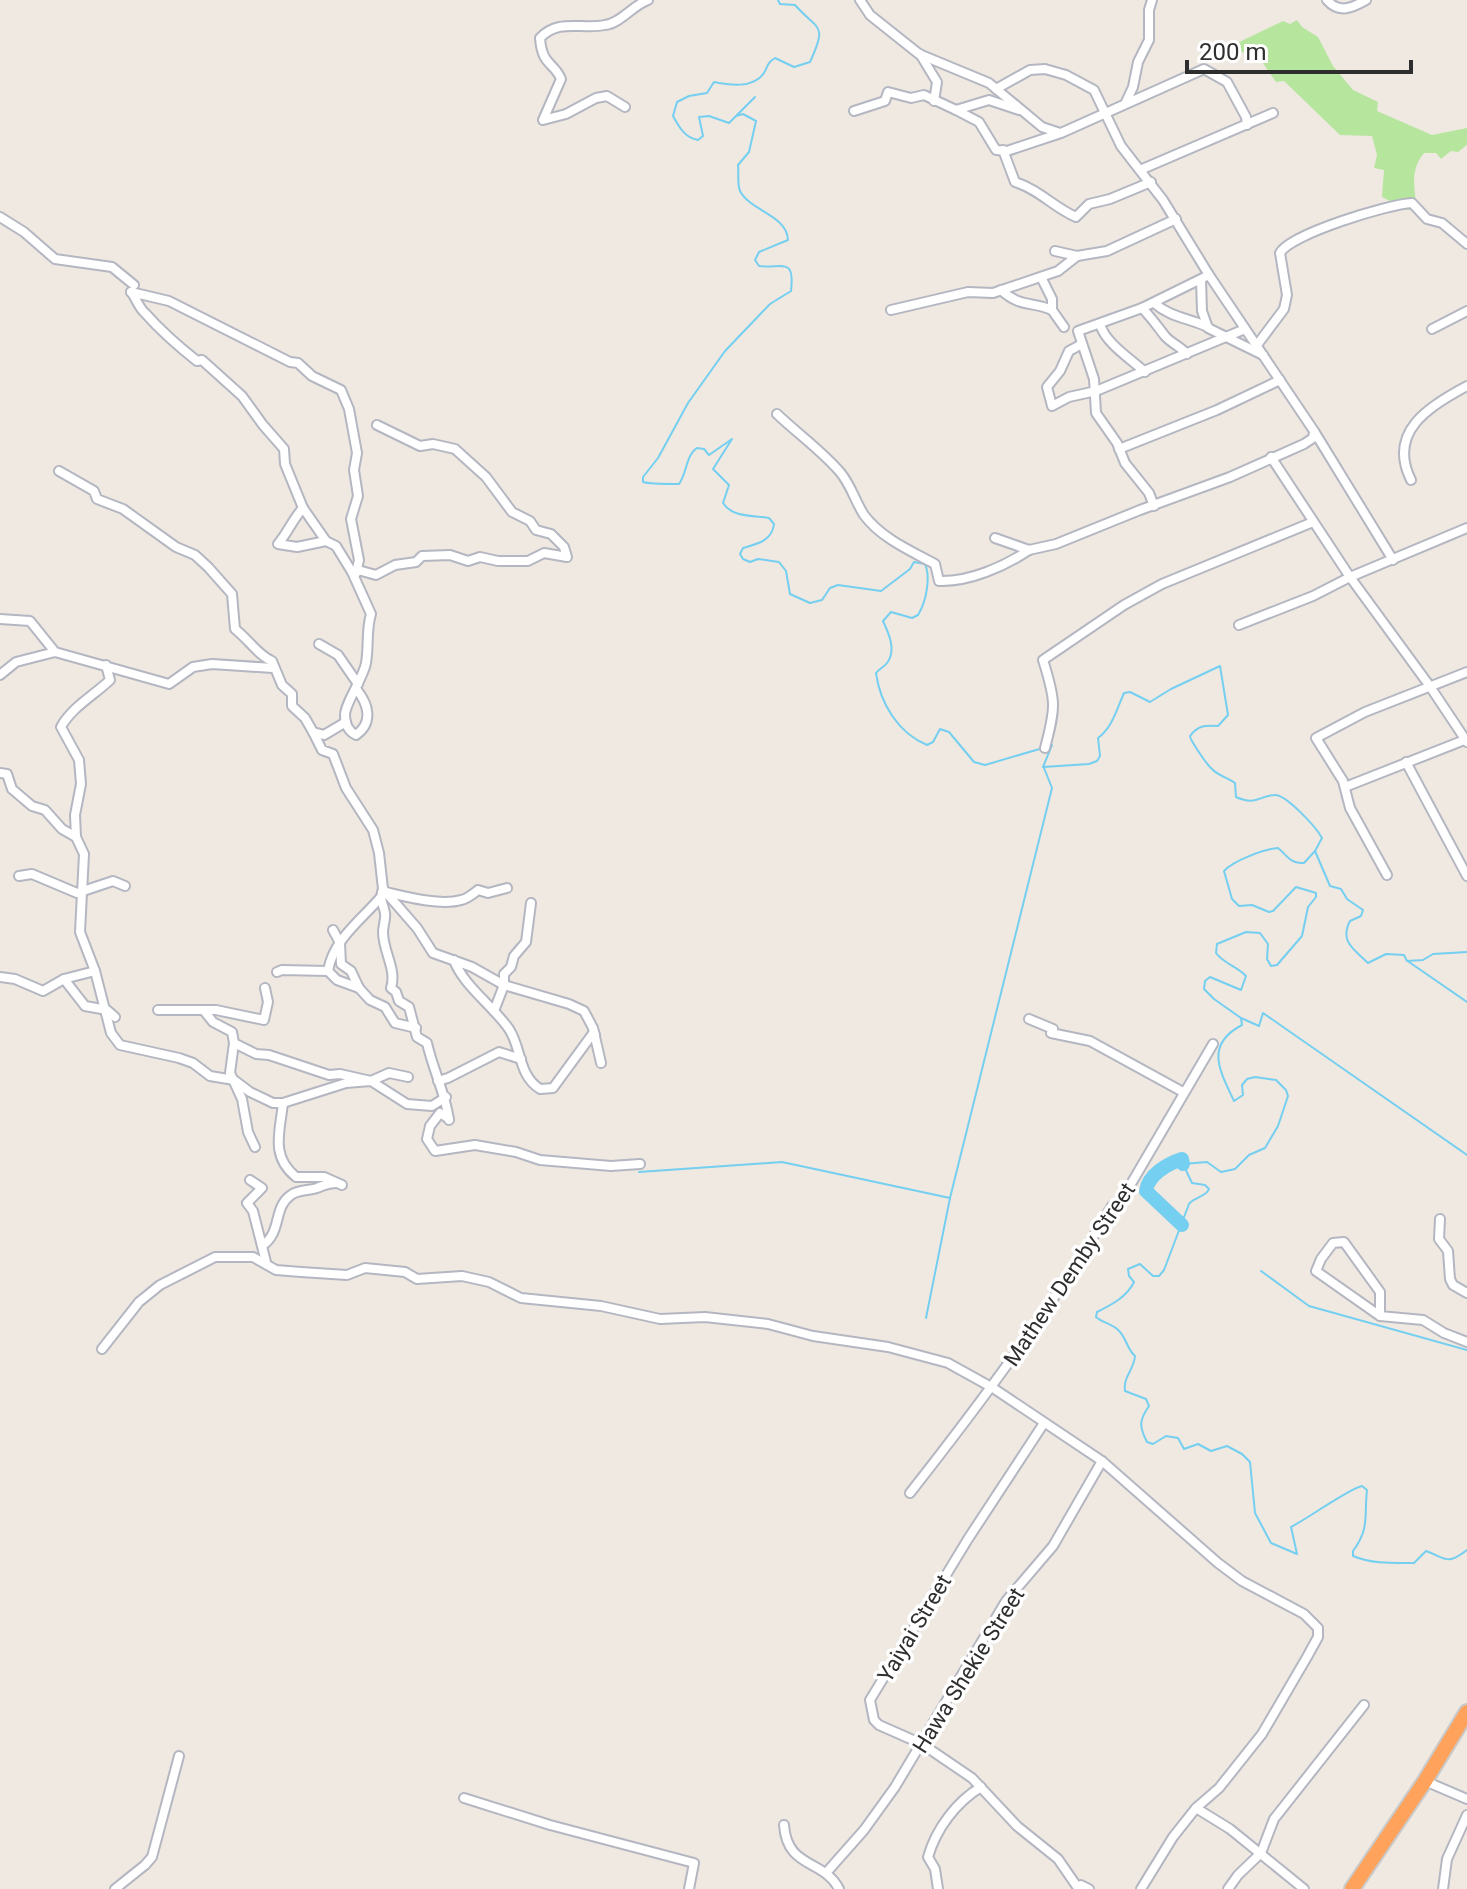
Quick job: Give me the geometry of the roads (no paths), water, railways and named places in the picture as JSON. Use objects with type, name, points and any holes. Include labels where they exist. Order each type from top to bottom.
[{"type":"highway","points":[[1352,1889],[1467,1712]]},
{"type":"street","points":[[625,107],[607,96],[596,98],[566,114],[543,120],[561,79],[560,73],[546,62],[540,38],[556,26],[605,26],[632,10],[636,4],[648,0]]},
{"type":"street","points":[[860,0],[870,15],[919,54],[976,77],[996,89],[1042,127],[1061,133]]},
{"type":"street","points":[[1125,103],[1133,87],[1138,62],[1149,40],[1152,0]]},
{"type":"street","points":[[1327,0],[1337,8],[1345,9],[1366,0]]},
{"type":"street","points":[[919,54],[937,82],[934,101]]},
{"type":"street","points":[[996,89],[1030,70],[1045,69],[1066,75],[1094,90],[1114,134],[1133,164],[1151,182],[1176,219],[1205,277],[1257,345],[1393,560]]},
{"type":"street","points":[[854,111],[885,101],[888,92],[911,98],[924,95],[979,122],[996,150],[1003,150],[1061,133],[1204,69],[1227,82],[1246,117],[1247,125]]},
{"type":"street","points":[[956,110],[989,100],[1020,110]]},
{"type":"street","points":[[1140,170],[1273,113]]},
{"type":"street","points":[[1003,150],[1015,182],[1033,188],[1064,212],[1076,217],[1089,204],[1151,182]]},
{"type":"street","points":[[1257,345],[1284,309],[1287,295],[1280,253],[1288,243],[1300,237],[1388,207],[1412,203],[1427,219],[1442,223],[1465,241]]},
{"type":"street","points":[[0,217],[24,232],[55,259],[112,267],[134,285]]},
{"type":"street","points":[[1055,251],[1077,256],[1107,251],[1176,219]]},
{"type":"street","points":[[891,310],[957,294],[1001,290],[1058,271],[1077,256]]},
{"type":"street","points":[[1041,277],[1052,299],[1052,310]]},
{"type":"street","points":[[1154,506],[1149,493],[1125,463],[1096,413],[1096,391],[1078,331],[1154,303],[1205,277]]},
{"type":"street","points":[[1205,277],[1202,311],[1208,328]]},
{"type":"street","points":[[1001,290],[1024,305],[1041,305],[1052,310],[1064,327]]},
{"type":"street","points":[[319,644],[338,655],[358,687],[367,708],[368,720],[362,732],[356,735],[350,732],[345,710],[358,687],[366,664],[367,625],[371,614],[354,573],[336,546],[326,541],[303,508],[285,464],[284,449],[272,433],[226,380],[202,360],[197,361],[175,345],[164,330],[141,311],[131,292],[169,301],[290,362],[298,363],[312,376],[341,390],[349,409],[357,453],[354,470],[358,496],[351,519],[359,560],[354,573]]},
{"type":"street","points":[[1154,303],[1168,315],[1186,317],[1263,355]]},
{"type":"street","points":[[1142,308],[1159,325],[1167,339],[1187,354]]},
{"type":"street","points":[[1432,329],[1467,311]]},
{"type":"street","points":[[1100,324],[1101,330],[1113,343],[1145,372]]},
{"type":"street","points":[[1082,344],[1069,351],[1060,371],[1047,387],[1052,406],[1069,397],[1096,391],[1145,372],[1245,329]]},
{"type":"street","points":[[1119,449],[1204,416],[1280,380]]},
{"type":"street","points":[[1411,480],[1404,460],[1403,445],[1407,435],[1416,421],[1428,411],[1467,386]]},
{"type":"street","points":[[777,414],[811,446],[820,450],[840,472],[852,487],[865,515],[900,545],[935,564],[939,581],[952,582],[992,570],[1029,550],[1056,544],[1245,471],[1304,444],[1313,438],[1314,431]]},
{"type":"street","points":[[354,573],[376,575],[395,565],[416,562],[422,556],[450,555],[468,561],[480,557],[498,561],[528,561],[544,553],[569,558],[564,547],[551,534],[536,530],[530,521],[512,512],[486,477],[455,449],[433,444],[420,446],[377,425]]},
{"type":"street","points":[[1271,457],[1350,577],[1466,740],[1345,787]]},
{"type":"street","points":[[59,471],[94,491],[97,499],[123,509],[176,547],[195,555],[208,567],[232,594],[235,629],[263,657],[272,661],[282,685],[292,694],[292,706],[305,718],[322,750],[333,754],[346,788],[373,830],[379,853],[385,915],[383,932],[394,978],[391,988],[399,1001],[409,1007],[417,1037],[427,1043],[446,1097],[450,1121],[432,1106]]},
{"type":"street","points":[[303,508],[278,544],[297,547],[326,541]]},
{"type":"street","points":[[1045,748],[1055,712],[1052,688],[1043,660],[1124,605],[1162,584],[1313,522]]},
{"type":"street","points":[[1239,625],[1467,528]]},
{"type":"street","points":[[995,538],[1029,550]]},
{"type":"street","points":[[0,619],[30,621],[55,652]]},
{"type":"street","points":[[0,675],[16,662],[55,652],[169,684],[193,667],[212,664],[273,668]]},
{"type":"street","points":[[106,665],[110,680],[86,702],[68,713],[61,727],[79,760],[81,784],[75,815],[76,837],[84,854],[80,932],[107,1010],[111,1033],[120,1045],[193,1063],[210,1076],[234,1080],[273,1103],[283,1103],[346,1083],[371,1081],[389,1073],[408,1077]]},
{"type":"street","points":[[1387,875],[1350,808],[1345,787],[1316,738],[1346,720],[1467,672]]},
{"type":"street","points":[[313,732],[324,735],[346,722]]},
{"type":"street","points":[[1406,762],[1467,876]]},
{"type":"street","points":[[0,773],[7,774],[12,789],[32,806],[45,810],[62,829],[76,837]]},
{"type":"street","points":[[19,876],[32,874],[77,893],[113,881],[125,886]]},
{"type":"street","points":[[382,893],[434,902],[462,900],[478,890],[488,893],[507,888]]},
{"type":"street","points":[[328,971],[331,954],[382,893]]},
{"type":"street","points":[[382,893],[417,928],[433,953],[454,960],[504,985],[584,1011],[594,1032],[553,1088],[548,1091],[535,1086],[525,1075],[517,1042],[483,996],[458,972],[454,960]]},
{"type":"street","points":[[494,1011],[504,985],[504,974],[526,942],[531,903]]},
{"type":"street","points":[[333,930],[340,943],[341,964],[351,971],[359,988],[370,1000],[385,1007],[395,1023],[416,1028]]},
{"type":"street","points":[[0,977],[15,979],[43,991],[64,979],[95,971]]},
{"type":"street","points":[[277,972],[328,971],[337,980],[359,988]]},
{"type":"street","points":[[64,979],[85,1006],[107,1010],[115,1017]]},
{"type":"street","points":[[158,1010],[216,1010],[264,1020],[268,1002],[265,988]]},
{"type":"street","points":[[205,1012],[213,1022],[232,1032],[234,1043],[230,1073],[242,1099],[248,1132],[255,1147]]},
{"type":"street","points":[[1029,1019],[1053,1029],[1051,1033],[1090,1041],[1183,1092]]},
{"type":"street","points":[[234,1043],[256,1054],[269,1055],[329,1075],[340,1074],[371,1081],[407,1104],[432,1106],[446,1097]]},
{"type":"street","name":"Mathew Demby Street","points":[[910,1493],[993,1388],[1067,1282],[1112,1206],[1121,1201],[1213,1044]]},
{"type":"street","points":[[438,1081],[499,1052],[521,1059]]},
{"type":"street","points":[[263,1245],[274,1234],[282,1204],[290,1196],[325,1183],[339,1184],[324,1177],[296,1177],[288,1170],[278,1150],[283,1103]]},
{"type":"street","points":[[440,1113],[430,1126],[427,1139],[435,1151],[475,1145],[540,1160],[611,1166],[640,1164]]},
{"type":"street","points":[[250,1180],[262,1188],[247,1203],[253,1211],[266,1262]]},
{"type":"street","points":[[1440,1219],[1439,1239],[1448,1251],[1450,1279],[1453,1285],[1467,1293]]},
{"type":"street","points":[[1380,1316],[1380,1292],[1344,1242],[1333,1243],[1316,1271],[1380,1316],[1423,1320],[1455,1339],[1467,1342]]},
{"type":"street","points":[[102,1349],[139,1302],[160,1285],[215,1257],[253,1257],[276,1270],[347,1275],[365,1268],[405,1272],[417,1279],[462,1276],[489,1282],[521,1298],[601,1306],[660,1319],[705,1317],[768,1324],[803,1334],[888,1347],[934,1358],[993,1388],[1102,1461],[1242,1581],[1304,1614],[1318,1628],[1318,1637],[1256,1744],[1219,1788],[1196,1808],[1173,1837],[1141,1889]]},
{"type":"street","name":"Yaiyai Street","points":[[1044,1423],[968,1539],[870,1700],[874,1720],[879,1725],[922,1744],[981,1787],[1017,1826],[1058,1859],[1078,1888],[1081,1885],[1089,1889]]},
{"type":"street","name":"Hawa Shekie Street","points":[[826,1873],[870,1822],[922,1744],[1006,1601],[1053,1546],[1102,1461]]},
{"type":"street","points":[[1228,1889],[1261,1853],[1274,1819],[1364,1705]]},
{"type":"street","points":[[115,1889],[152,1857],[179,1756]]},
{"type":"street","points":[[1425,1781],[1467,1799]]},
{"type":"street","points":[[938,1889],[935,1869],[928,1857],[932,1842],[961,1798],[981,1787]]},
{"type":"street","points":[[464,1798],[550,1825],[694,1863],[689,1889]]},
{"type":"street","points":[[1196,1808],[1261,1853],[1304,1889]]},
{"type":"street","points":[[1443,1889],[1447,1859],[1463,1830],[1467,1815]]},
{"type":"street","points":[[784,1825],[788,1844],[795,1855],[826,1873],[839,1889]]},
{"type":"waterway","points":[[778,0],[780,4],[795,5],[818,29],[818,40],[810,62],[794,67],[775,58],[754,82],[740,85],[714,82],[707,93],[677,102],[673,116],[686,134],[698,140],[703,136],[699,117],[709,116],[729,123],[755,97],[736,116],[743,114],[756,121],[749,152],[738,165],[739,188],[745,198],[775,219],[786,232],[788,240],[759,252],[755,260],[759,266],[789,268],[791,291],[770,304],[725,351],[688,403],[658,458],[643,477],[643,482],[679,484],[693,451],[704,449],[709,455],[732,439],[713,469],[729,485],[723,503],[737,514],[769,518],[774,524],[767,538],[743,548],[740,554],[750,562],[758,559],[779,562],[786,571],[790,594],[810,603],[822,600],[830,588],[838,585],[881,591],[910,569],[914,562],[925,564],[927,590],[918,615],[912,618],[891,612],[883,621],[891,641],[891,652],[887,663],[876,673],[892,716],[907,733],[927,745],[933,742],[940,729],[949,732],[974,762],[985,765],[1043,748]]},
{"type":"waterway","points":[[1050,746],[1043,767],[1097,761],[1100,756],[1098,738],[1111,724],[1124,693],[1130,692],[1150,702],[1220,666],[1228,715],[1218,726],[1196,730],[1190,736],[1193,742],[1214,771],[1235,783],[1236,797],[1253,801],[1279,796],[1300,812],[1322,838],[1304,863],[1292,860],[1278,848],[1249,856],[1224,871],[1232,899],[1239,906],[1252,905],[1273,911],[1296,887],[1316,893],[1316,897],[1308,907],[1302,936],[1277,965],[1271,966],[1267,959],[1268,944],[1260,933],[1246,932],[1217,944],[1216,953],[1246,976],[1241,990],[1210,977],[1205,981],[1204,989],[1241,1018],[1242,1025],[1223,1041],[1218,1059],[1234,1101],[1243,1095],[1242,1085],[1247,1079],[1276,1080],[1288,1096],[1278,1126],[1265,1148],[1249,1155],[1235,1169],[1221,1172],[1207,1162],[1183,1164],[1192,1183],[1205,1185],[1209,1189],[1189,1204],[1164,1270],[1159,1276],[1153,1276],[1140,1264],[1128,1269],[1134,1282],[1131,1287],[1118,1300],[1097,1312],[1096,1317],[1120,1332],[1135,1356],[1125,1391],[1146,1399],[1149,1406],[1141,1424],[1147,1442],[1153,1444],[1166,1436],[1178,1438],[1184,1449],[1198,1444],[1211,1451],[1227,1446],[1242,1454],[1250,1462],[1255,1513],[1271,1543],[1297,1554],[1291,1527],[1362,1486],[1367,1490],[1365,1522],[1353,1556],[1375,1562],[1414,1563],[1426,1551],[1450,1559],[1467,1550]]},
{"type":"waterway","points":[[926,1318],[950,1198],[1052,788],[1044,768]]},
{"type":"waterway","points":[[1315,851],[1330,886],[1341,889],[1347,899],[1363,910],[1361,916],[1350,921],[1346,935],[1350,945],[1368,963],[1386,954],[1404,955],[1407,961],[1423,960],[1433,954],[1467,952]]},
{"type":"waterway","points":[[1409,962],[1467,1002]]},
{"type":"waterway","points":[[1241,1018],[1259,1026],[1263,1013],[1467,1155]]},
{"type":"waterway","points":[[1182,1225],[1146,1191],[1150,1180],[1159,1171],[1182,1159],[1183,1164]]},
{"type":"waterway","points":[[639,1172],[782,1162],[950,1198]]},
{"type":"waterway","points":[[1261,1271],[1309,1306],[1467,1350]]}]
